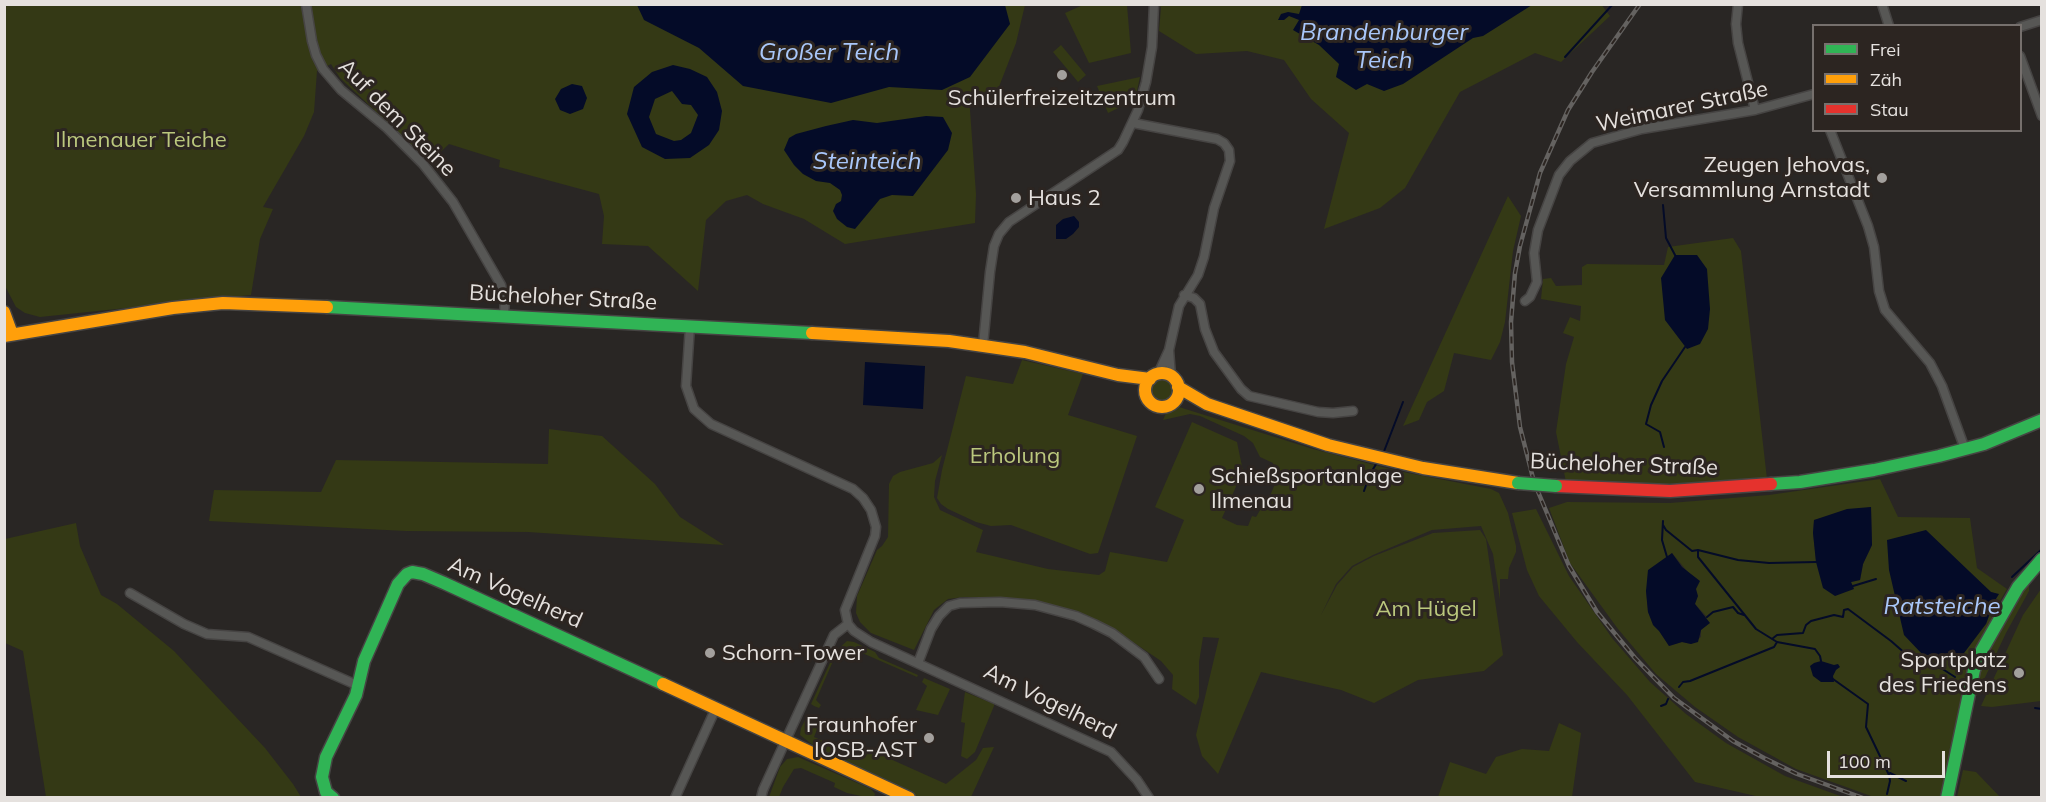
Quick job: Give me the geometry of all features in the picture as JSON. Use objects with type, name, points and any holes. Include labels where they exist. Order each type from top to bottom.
[{"type":"main road","name":"Bücheloher Straße","points":[[8,335],[173,308],[223,303],[298,304],[899,337],[983,345],[1053,358],[1118,375],[1171,376],[1178,387],[1207,404],[1258,423],[1399,463],[1518,483],[1652,491],[1768,485],[1874,470],[1965,449],[2042,420]]},
{"type":"main road","points":[[4,312],[8,335]]},
{"type":"main road","name":"Bücheloher Straße","points":[[1118,375],[1146,392],[1149,400],[1156,405],[1165,406],[1175,400],[1207,404]]},
{"type":"main road","points":[[1146,392],[1154,376]]},
{"type":"main road","points":[[1175,400],[1178,387]]},
{"type":"main road","points":[[1947,798],[1974,670],[1982,650],[2018,587],[2042,559]]},
{"type":"main road","name":"Am Vogelherd","points":[[333,798],[323,785],[323,768],[359,686],[364,661],[398,584],[407,574],[418,573],[691,696],[715,710],[909,798]]},
{"type":"street","name":"Auf dem Steine","points":[[306,4],[312,41],[323,69],[342,90],[387,128],[423,164],[453,202],[501,285],[505,299],[504,316]]},
{"type":"street","points":[[983,345],[993,255],[999,234],[1009,222],[1118,150],[1133,123],[1146,82],[1152,48],[1154,4]]},
{"type":"street","points":[[1738,4],[1736,24],[1738,43],[1755,110]]},
{"type":"street","points":[[1882,4],[1888,24]]},
{"type":"street","points":[[2022,26],[2042,20]]},
{"type":"street","points":[[2022,61],[2042,116]]},
{"type":"street","name":"Weimarer Straße","points":[[1525,301],[1530,297],[1537,282],[1534,253],[1538,230],[1559,176],[1570,161],[1592,143],[1620,134],[1671,123],[1755,110],[1812,95]]},
{"type":"street","points":[[1133,123],[1217,139],[1224,143],[1230,161],[1214,208],[1198,275],[1179,306],[1169,350],[1154,376]]},
{"type":"street","points":[[1831,132],[1870,231],[1879,291],[1885,310],[1930,363],[1965,449]]},
{"type":"street","points":[[1184,295],[1194,298],[1200,304],[1208,341],[1241,389],[1249,396],[1318,412],[1353,411]]},
{"type":"street","points":[[690,326],[686,386],[694,409],[717,427],[853,489],[868,504],[874,519],[875,536],[845,610],[848,624],[834,635],[761,798]]},
{"type":"street","points":[[1169,350],[1171,376]]},
{"type":"street","points":[[130,593],[184,624],[207,634],[248,637],[359,686]]},
{"type":"street","points":[[918,663],[931,629],[949,606],[960,603],[1000,602],[1035,605],[1076,616],[1094,624],[1112,633],[1144,657],[1159,679]]},
{"type":"street","name":"Am Vogelherd","points":[[848,624],[861,637],[1111,752],[1137,780],[1149,798]]},
{"type":"street","points":[[675,798],[715,710]]},
{"type":"green space","points":[[1158,4],[1601,4],[1610,16],[1561,62],[1535,53],[1460,92],[1405,188],[1380,208],[1324,229],[1349,133],[1311,99],[1284,60],[1247,51],[1196,54],[1159,31],[1161,7]]},
{"type":"green space","name":"Ilmenauer Teiche","points":[[4,5],[1025,5],[1016,43],[993,102],[969,96],[976,194],[975,223],[845,244],[804,219],[763,204],[747,195],[726,201],[706,220],[698,291],[648,246],[602,244],[604,216],[599,194],[499,167],[500,160],[449,144],[430,162],[340,78],[331,64],[317,71],[314,112],[304,136],[263,207],[273,209],[260,239],[251,295],[40,317],[25,313],[16,307],[5,286]]},
{"type":"green space","points":[[1083,5],[1127,5],[1131,53],[1089,63],[1065,13]]},
{"type":"green space","points":[[1061,45],[1086,75],[1078,82],[1053,52]]},
{"type":"green space","points":[[1140,77],[1135,100],[1108,113],[1097,86]]},
{"type":"green space","points":[[1508,196],[1521,216],[1513,251],[1505,322],[1500,342],[1491,360],[1454,353],[1444,391],[1427,402],[1419,420],[1403,426]]},
{"type":"green space","points":[[1733,238],[1741,251],[1767,479],[1668,484],[1566,482],[1556,432],[1566,364],[1574,337],[1563,333],[1570,317],[1580,321],[1581,306],[1541,299],[1543,279],[1551,278],[1556,286],[1582,285],[1582,267],[1587,264],[1664,265],[1668,247]]},
{"type":"green space","name":"Erholung","points":[[1022,360],[1083,374],[1068,415],[1137,436],[1098,553],[1090,554],[1011,525],[991,526],[976,522],[948,509],[937,498],[966,376],[1013,384]]},
{"type":"green space","points":[[1162,378],[1170,381],[1173,389],[1170,397],[1162,400],[1154,397],[1151,389],[1154,381]]},
{"type":"green space","name":"Am Hügel","points":[[1179,407],[1313,449],[1398,471],[1491,489],[1499,493],[1508,513],[1516,546],[1508,579],[1500,579],[1500,600],[1493,554],[1481,526],[1432,530],[1373,555],[1352,566],[1336,584],[1321,615],[1337,585],[1353,567],[1374,556],[1433,533],[1480,530],[1486,539],[1503,655],[1484,671],[1418,680],[1374,703],[1341,690],[1261,672],[1218,774],[1202,756],[1196,735],[1219,638],[1203,637],[1199,662],[1199,697],[1196,705],[1172,689],[1173,675],[1161,661],[1124,636],[1079,612],[1052,605],[1029,600],[998,598],[948,599],[934,610],[914,650],[871,633],[860,622],[856,613],[857,596],[877,550],[888,537],[889,484],[893,476],[900,472],[933,463],[942,455],[935,481],[934,497],[940,510],[983,530],[976,552],[1048,569],[1099,575],[1105,571],[1110,552],[1167,562],[1184,520],[1155,507],[1192,422],[1237,442],[1243,471],[1222,518],[1237,525],[1248,526],[1252,516],[1256,517],[1263,505],[1266,505],[1275,484],[1273,463],[1260,457],[1253,443],[1244,436],[1200,416],[1190,414],[1163,420],[1166,413]]},
{"type":"green space","points":[[549,429],[602,436],[655,484],[680,517],[724,545],[528,532],[406,531],[209,521],[214,490],[321,492],[336,460],[548,464]]},
{"type":"green space","points":[[1880,479],[1898,517],[1970,518],[1977,568],[2007,589],[1996,608],[1964,685],[1943,797],[1871,796],[1796,769],[1738,737],[1695,707],[1656,674],[1618,629],[1570,563],[1549,508],[1567,502],[1670,503],[1769,495]],"holes":[[[1871,507],[1872,545],[1863,564],[1860,580],[1851,582],[1854,588],[1816,562],[1814,520]],[[1672,553],[1692,577],[1695,604],[1707,617],[1701,630],[1701,637],[1691,644],[1682,642],[1669,646],[1648,612],[1646,591]],[[1960,565],[1991,592],[1998,595],[1986,624]]]},
{"type":"green space","points":[[1536,509],[1569,576],[1612,638],[1650,682],[1686,714],[1726,743],[1785,776],[1843,797],[1760,797],[1695,782],[1627,695],[1577,642],[1539,596],[1527,570],[1512,513]]},
{"type":"green space","points":[[76,523],[80,546],[101,595],[117,604],[174,651],[265,748],[301,797],[46,797],[23,651],[5,643],[5,539]]},
{"type":"green space","points":[[2029,583],[2029,591],[1972,705],[1960,755],[1982,661],[2014,600]]},
{"type":"green space","name":"Sportplatz des Friedens","points":[[2041,589],[2041,701],[1992,707],[1981,706],[2023,615]]},
{"type":"green space","points":[[847,641],[875,652],[879,658],[918,675],[917,677],[846,648],[843,655],[837,652],[816,700],[821,705],[819,708],[814,706],[811,704],[835,652]]},
{"type":"green space","points":[[924,678],[950,689],[938,715],[916,710],[927,686],[922,682]]},
{"type":"green space","points":[[965,692],[994,704],[975,752],[967,759],[961,756],[965,723],[961,722]]},
{"type":"green space","points":[[808,714],[827,722],[826,724],[820,722],[814,737],[853,754],[857,744],[946,784],[976,760],[983,748],[994,747],[971,797],[918,797],[817,752],[818,749],[800,735]]},
{"type":"green space","points":[[1559,723],[1581,733],[1572,797],[1438,797],[1450,762],[1486,774],[1496,757],[1522,749],[1549,751]]},
{"type":"green space","points":[[798,757],[871,789],[875,794],[874,797],[847,793],[834,787],[835,783],[801,768],[794,769],[779,797],[769,797],[780,767],[787,759]]},
{"type":"green space","points":[[1963,770],[1976,772],[2000,797],[1957,797]]},
{"type":"water","name":"Brandenburger Teich","points":[[1302,4],[1532,5],[1483,36],[1473,38],[1403,84],[1384,91],[1367,84],[1356,90],[1336,77],[1339,64],[1319,45],[1293,30],[1299,20],[1289,16],[1284,20],[1278,20],[1281,14],[1288,12],[1299,14]]},
{"type":"water","name":"Großer Teich","points":[[637,5],[1005,5],[1010,24],[970,77],[942,90],[889,87],[831,103],[743,86],[699,48],[644,20]]},
{"type":"water","points":[[673,65],[690,69],[707,77],[717,92],[722,111],[719,130],[709,145],[690,158],[665,159],[642,147],[627,114],[634,87],[652,72]],"holes":[[[672,91],[682,104],[691,105],[698,115],[691,133],[681,140],[674,141],[656,134],[649,117],[655,99]]]},
{"type":"water","points":[[572,84],[582,86],[587,98],[583,109],[570,114],[560,110],[555,99],[561,89]]},
{"type":"water","name":"Steinteich","points":[[926,116],[943,117],[952,133],[948,150],[913,196],[892,195],[880,199],[855,229],[847,227],[837,219],[833,211],[836,204],[841,201],[840,190],[830,183],[816,181],[803,174],[784,150],[789,138],[796,134],[826,126],[853,120],[877,123]]},
{"type":"water","points":[[1074,216],[1079,222],[1079,227],[1066,239],[1056,239],[1056,225],[1063,219]]},
{"type":"water","points":[[1675,255],[1697,255],[1707,269],[1710,309],[1708,329],[1700,344],[1687,349],[1665,320],[1661,278]]},
{"type":"water","points":[[865,362],[925,366],[923,409],[863,405]]},
{"type":"water","points":[[1871,507],[1872,545],[1863,564],[1860,580],[1851,582],[1854,589],[1835,596],[1823,588],[1816,562],[1814,520],[1847,509]]},
{"type":"water","name":"Ratsteiche","points":[[1926,530],[1991,592],[1999,594],[1986,624],[1958,661],[1922,654],[1904,635],[1889,570],[1887,540]]},
{"type":"water","points":[[1672,553],[1682,567],[1700,581],[1696,589],[1698,596],[1695,604],[1710,623],[1701,630],[1698,642],[1691,644],[1682,642],[1669,646],[1653,625],[1648,612],[1646,591],[1648,570]]},
{"type":"water","points":[[1821,661],[1838,664],[1840,667],[1833,676],[1834,682],[1821,682],[1813,676],[1810,666]]},
{"type":"waterway","points":[[1565,57],[1613,4]]},
{"type":"waterway","points":[[1663,205],[1666,238],[1675,255]]},
{"type":"waterway","points":[[1664,447],[1660,432],[1646,424],[1651,405],[1662,381],[1685,347]]},
{"type":"waterway","points":[[1383,454],[1403,402]]},
{"type":"waterway","points":[[1364,491],[1378,461]]},
{"type":"waterway","points":[[1353,483],[1369,475]]},
{"type":"waterway","points":[[1663,521],[1662,540],[1667,557]]},
{"type":"waterway","points":[[1663,525],[1692,551],[1698,550],[1738,560],[1769,563],[1816,562]]},
{"type":"waterway","points":[[2012,577],[2042,549]]},
{"type":"waterway","points":[[1698,550],[1698,557],[1756,629],[1777,642],[1815,649],[1821,661]]},
{"type":"waterway","points":[[1853,586],[1876,579]]},
{"type":"waterway","points":[[1707,617],[1713,612],[1733,607],[1738,613],[1744,615]]},
{"type":"waterway","points":[[1772,639],[1777,635],[1803,633],[1806,625],[1811,621],[1834,615],[1843,617],[1844,610],[1848,609],[1915,662],[1941,668],[1955,677]]},
{"type":"waterway","points":[[1679,687],[1683,682],[1774,647],[1777,642]]},
{"type":"waterway","points":[[1833,679],[1868,704],[1866,727],[1889,775],[1887,794]]},
{"type":"waterway","points":[[1661,706],[1666,704],[1668,699]]},
{"type":"waterway","points":[[2035,708],[2042,709]]},
{"type":"waterway","points":[[1890,773],[1906,781]]},
{"type":"railway","points":[[1640,4],[1568,110],[1540,173],[1520,246],[1511,322],[1512,362],[1520,427],[1534,482],[1569,566],[1597,612],[1635,658],[1674,698],[1733,741],[1764,758],[1797,774],[1863,798]]},
{"type":"traffic: fast","points":[[327,307],[812,333]]},
{"type":"traffic: fast","points":[[1771,484],[1800,482],[1874,470],[1939,456],[1984,444],[2042,420]]},
{"type":"traffic: fast","points":[[1518,483],[1556,486]]},
{"type":"traffic: fast","points":[[1947,798],[1974,670],[1982,650],[2018,587],[2042,559]]},
{"type":"traffic: fast","points":[[333,798],[326,792],[322,777],[326,757],[356,695],[364,661],[398,584],[412,572],[444,583],[663,684]]},
{"type":"traffic: slow","points":[[4,336],[173,308],[223,303],[327,307]]},
{"type":"traffic: slow","points":[[4,312],[12,334]]},
{"type":"traffic: slow","points":[[812,333],[949,341],[1025,352],[1118,375],[1150,379]]},
{"type":"traffic: slow","points":[[1162,373],[1174,378],[1179,390],[1174,402],[1162,407],[1150,402],[1145,390],[1150,378],[1162,373]]},
{"type":"traffic: slow","points":[[1178,387],[1207,404],[1328,445],[1423,468],[1518,483]]},
{"type":"traffic: slow","points":[[663,684],[909,798]]},
{"type":"traffic: jam","points":[[1556,486],[1670,491],[1771,484]]},
{"type":"place","name":"Schülerfreizeitzentrum","points":[[1062,75]]},
{"type":"place","name":"Zeugen Jehovas, Versammlung Arnstadt","points":[[1882,178]]},
{"type":"place","name":"Haus 2","points":[[1016,198]]},
{"type":"place","name":"Schießsportanlage Ilmenau","points":[[1199,489]]},
{"type":"place","name":"Schorn-Tower","points":[[710,653]]},
{"type":"place","name":"Sportplatz des Friedens","points":[[2019,673]]},
{"type":"place","name":"Fraunhofer IOSB-AST","points":[[929,738]]}]
